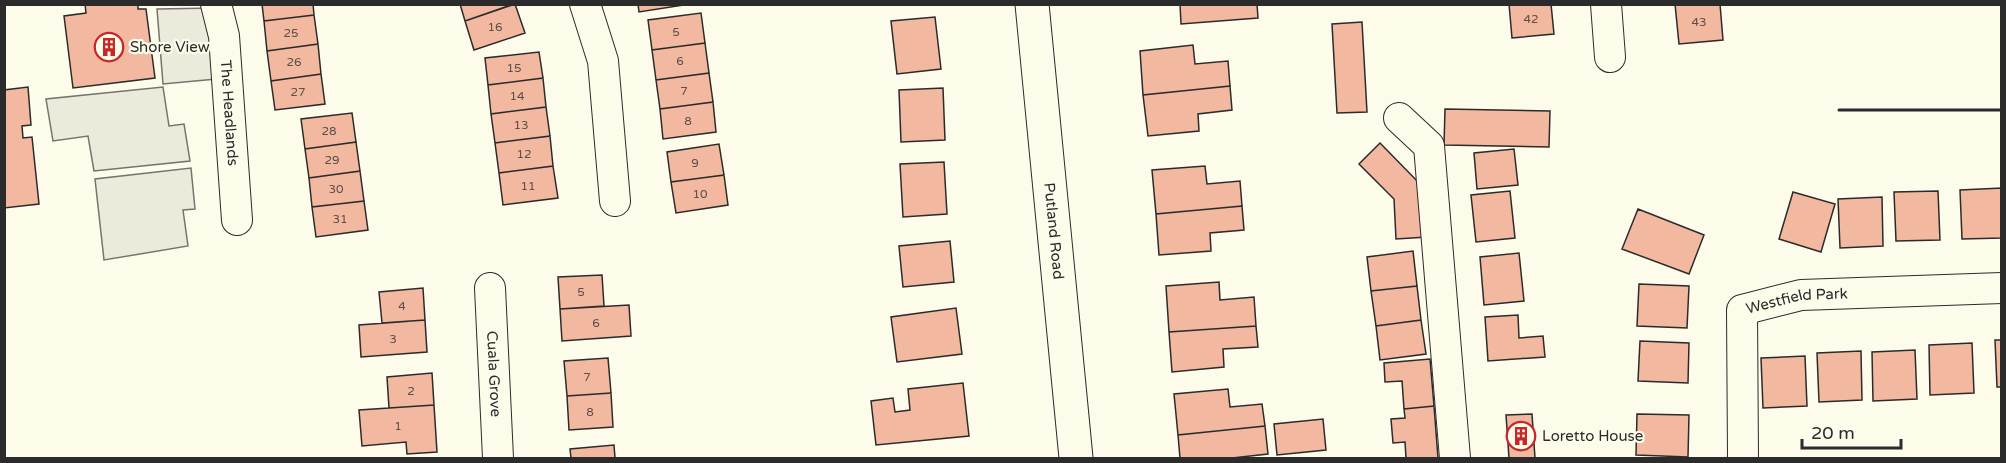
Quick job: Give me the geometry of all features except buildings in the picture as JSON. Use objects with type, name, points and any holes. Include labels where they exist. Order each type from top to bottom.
[{"type":"main road","name":"Putland Road","points":[[1032,4],[1076,459]]},
{"type":"street","name":"The Headlands","points":[[216,4],[224,36],[237,220]]},
{"type":"street","points":[[585,4],[603,61],[615,201]]},
{"type":"street","points":[[1606,4],[1610,57]]},
{"type":"street","points":[[1399,118],[1430,146],[1455,459]]},
{"type":"street","name":"Cuala Grove","points":[[490,288],[498,459]]},
{"type":"street","name":"Westfield Park","points":[[1743,459],[1742,310],[1801,295],[2001,288]]},
{"type":"shaded area","points":[[216,8],[227,78],[163,84],[157,9]]},
{"type":"shaded area","points":[[163,87],[169,126],[184,124],[190,161],[94,171],[88,136],[53,141],[46,99]]},
{"type":"shaded area","points":[[191,168],[195,209],[183,210],[188,246],[104,260],[95,179]]},
{"type":"wall","points":[[1839,110],[2002,110]]},
{"type":"place","name":"Shore View","points":[[109,47]]},
{"type":"place","name":"Loretto House","points":[[1521,436]]}]
